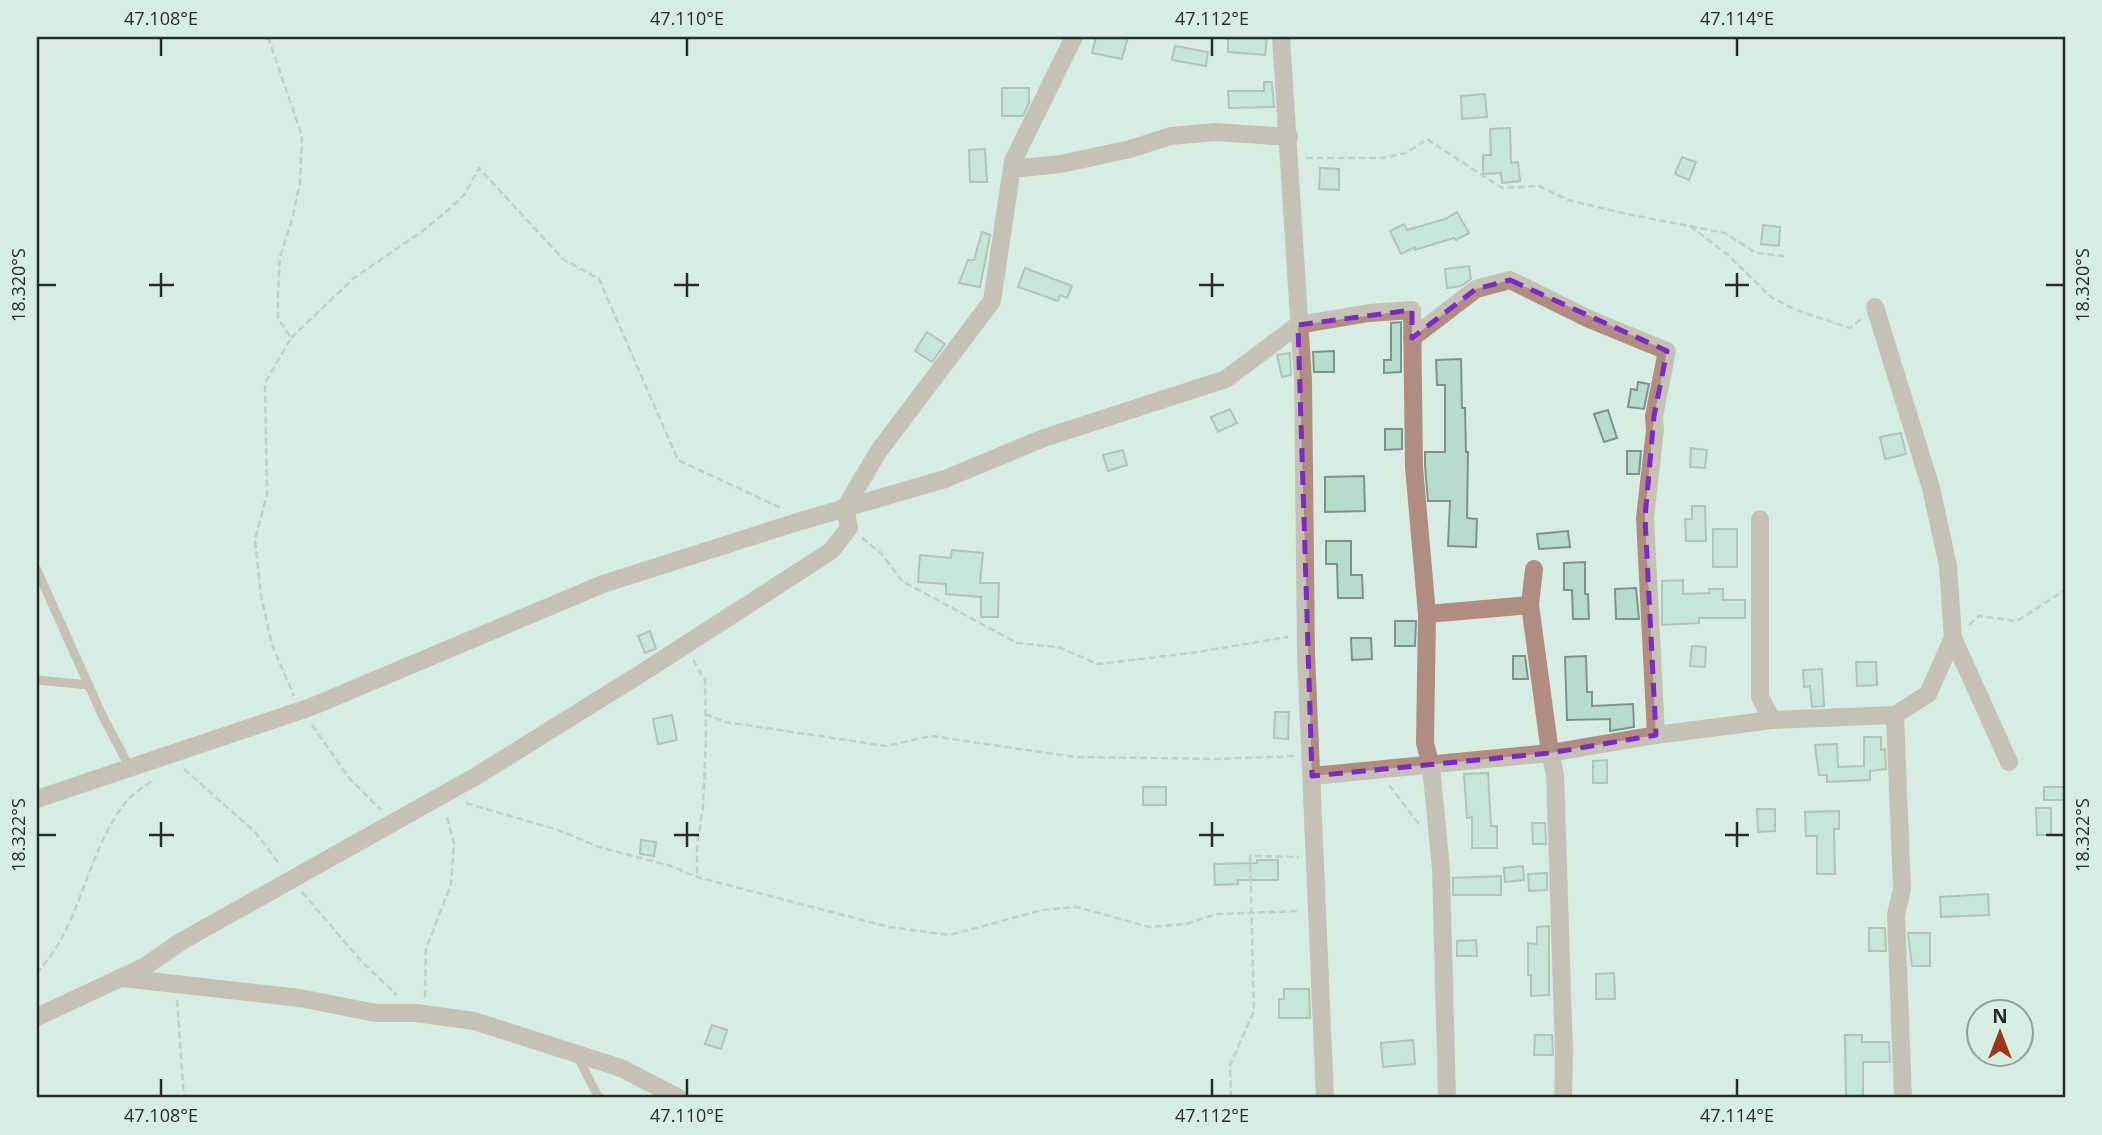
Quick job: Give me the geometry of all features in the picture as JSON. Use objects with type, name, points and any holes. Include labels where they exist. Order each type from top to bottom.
[{"type":"street","points":[[37,1017],[144,967],[182,941],[478,775],[831,551],[849,528],[845,508],[878,452],[992,301],[1013,161],[1074,37]]},
{"type":"street","points":[[1281,37],[1303,380],[1306,629],[1325,1098]]},
{"type":"street","points":[[1013,161],[1021,168],[1061,164],[1130,149],[1171,136],[1215,132],[1289,137]]},
{"type":"street","points":[[1412,338],[1476,289],[1510,281],[1589,319],[1667,351],[1654,416],[1655,430],[1645,518],[1656,735]]},
{"type":"street","points":[[1875,307],[1931,488],[1948,566],[1953,638],[2009,762]]},
{"type":"street","points":[[37,799],[302,710],[603,584],[794,523],[945,479],[1044,438],[1226,379],[1298,325],[1369,313],[1412,310],[1414,467],[1427,614],[1425,743],[1431,766],[1441,869],[1447,1098]]},
{"type":"street","points":[[1760,519],[1760,697],[1772,720]]},
{"type":"street","points":[[1534,569],[1530,605],[1556,788],[1563,1098]]},
{"type":"street","points":[[1427,614],[1530,605]]},
{"type":"street","points":[[1312,776],[1550,753],[1656,735],[1772,720],[1895,715],[1928,694],[1953,638]]},
{"type":"street","points":[[1895,715],[1902,889],[1896,915],[1903,1098]]},
{"type":"street","points":[[122,978],[300,998],[376,1013],[421,1014],[474,1021],[621,1068],[679,1098]]},
{"type":"lane","points":[[37,570],[130,768]]},
{"type":"lane","points":[[37,680],[89,685]]},
{"type":"lane","points":[[575,1052],[598,1098]]},
{"type":"path","points":[[268,37],[302,136],[300,182],[280,257],[278,290],[278,318],[291,338]]},
{"type":"path","points":[[1289,158],[1382,158],[1406,153],[1427,139],[1502,188],[1539,186],[1580,203],[1725,233],[1756,253],[1784,256]]},
{"type":"path","points":[[394,823],[350,779],[302,710],[272,645],[261,596],[255,539],[267,495],[265,383],[291,338],[354,278],[424,230],[448,210],[465,194],[479,168],[563,259],[598,279],[678,460],[788,512],[794,523]]},
{"type":"path","points":[[1688,224],[1728,255],[1771,297],[1796,310],[1850,328],[1875,307]]},
{"type":"path","points":[[849,528],[881,554],[902,581],[1017,643],[1058,648],[1098,664],[1283,639],[1306,629]]},
{"type":"path","points":[[1953,638],[1979,616],[2017,621],[2065,590]]},
{"type":"path","points":[[685,645],[705,680],[706,739],[703,807],[696,845],[697,877]]},
{"type":"path","points":[[705,714],[726,722],[886,746],[931,736],[1075,757],[1217,759],[1279,758],[1311,754]]},
{"type":"path","points":[[169,755],[255,832],[291,880],[361,961],[421,1014]]},
{"type":"path","points":[[1378,771],[1419,825]]},
{"type":"path","points":[[37,974],[65,930],[87,874],[108,831],[127,801],[155,779]]},
{"type":"path","points":[[421,1014],[426,949],[451,884],[454,844],[440,796]]},
{"type":"path","points":[[467,803],[558,830],[599,847],[671,866],[697,877],[889,926],[950,935],[1042,910],[1077,907],[1149,927],[1186,924],[1217,914],[1318,910]]},
{"type":"path","points":[[1231,1098],[1230,1065],[1254,1011],[1250,856],[1316,858]]},
{"type":"path","points":[[176,983],[184,1098]]},
{"type":"highlighted area","points":[[1510,280],[1667,351],[1654,416],[1645,518],[1656,735],[1550,753],[1312,776],[1298,325],[1412,310],[1412,338],[1476,289]]},
{"type":"building","points":[[1096,37],[1128,37],[1122,59],[1092,53]]},
{"type":"building","points":[[1228,37],[1267,37],[1265,55],[1228,52]]},
{"type":"building","points":[[1175,46],[1208,52],[1206,66],[1172,60]]},
{"type":"building","points":[[1264,82],[1272,82],[1274,107],[1229,108],[1228,91],[1264,91]]},
{"type":"building","points":[[1002,88],[1029,88],[1029,103],[1023,116],[1002,116]]},
{"type":"building","points":[[1485,94],[1487,117],[1462,119],[1461,96]]},
{"type":"building","points":[[1510,128],[1511,163],[1518,162],[1520,181],[1502,183],[1501,173],[1483,174],[1483,155],[1491,155],[1490,129]]},
{"type":"building","points":[[985,149],[987,182],[970,182],[969,150]]},
{"type":"building","points":[[1682,157],[1696,162],[1689,180],[1675,174]]},
{"type":"building","points":[[1320,168],[1339,169],[1339,190],[1319,189]]},
{"type":"building","points":[[1457,212],[1469,233],[1456,240],[1454,238],[1415,250],[1415,247],[1401,254],[1390,231],[1404,224],[1407,230],[1445,219]]},
{"type":"building","points":[[1763,225],[1780,227],[1779,246],[1761,244]]},
{"type":"building","points":[[982,232],[990,235],[980,287],[959,283],[968,260],[974,260]]},
{"type":"building","points":[[1469,266],[1471,279],[1461,286],[1447,288],[1445,269]]},
{"type":"building","points":[[1025,268],[1072,286],[1067,298],[1060,295],[1058,301],[1018,287]]},
{"type":"building","points":[[1401,322],[1401,372],[1384,373],[1384,360],[1391,360],[1391,323]]},
{"type":"building","points":[[927,332],[945,344],[932,362],[915,351]]},
{"type":"building","points":[[1334,351],[1334,372],[1314,372],[1313,352]]},
{"type":"building","points":[[1290,353],[1291,375],[1282,377],[1277,355]]},
{"type":"building","points":[[1461,359],[1462,408],[1465,408],[1468,452],[1467,518],[1477,519],[1476,547],[1448,546],[1450,501],[1428,501],[1425,466],[1425,452],[1445,452],[1445,385],[1437,385],[1436,360]]},
{"type":"building","points":[[1638,382],[1649,384],[1644,409],[1628,407],[1631,389],[1637,390]]},
{"type":"building","points":[[1230,409],[1237,423],[1218,432],[1211,417]]},
{"type":"building","points":[[1608,410],[1617,438],[1604,442],[1594,414]]},
{"type":"building","points":[[1385,429],[1402,429],[1402,449],[1385,450]]},
{"type":"building","points":[[1901,433],[1906,454],[1885,459],[1880,437]]},
{"type":"building","points":[[1691,448],[1707,450],[1705,468],[1690,467]]},
{"type":"building","points":[[1123,450],[1127,465],[1108,471],[1103,455]]},
{"type":"building","points":[[1627,451],[1641,451],[1639,474],[1627,474]]},
{"type":"building","points":[[1364,476],[1365,511],[1325,512],[1325,477]]},
{"type":"building","points":[[1692,506],[1705,506],[1706,541],[1686,541],[1685,519],[1692,519]]},
{"type":"building","points":[[1713,529],[1737,529],[1737,567],[1713,567]]},
{"type":"building","points":[[1568,531],[1570,547],[1539,549],[1537,534]]},
{"type":"building","points":[[1326,541],[1351,541],[1351,575],[1362,575],[1363,598],[1338,598],[1337,564],[1326,564]]},
{"type":"building","points":[[952,550],[983,553],[980,583],[999,583],[998,617],[981,617],[981,597],[946,594],[946,584],[918,582],[920,555],[951,558]]},
{"type":"building","points":[[1585,562],[1585,594],[1588,594],[1589,619],[1573,619],[1572,590],[1564,590],[1564,563]]},
{"type":"building","points":[[1683,580],[1683,594],[1710,593],[1709,589],[1723,589],[1723,600],[1745,600],[1745,618],[1699,618],[1699,623],[1662,625],[1662,581]]},
{"type":"building","points":[[1636,588],[1639,619],[1616,619],[1615,589]]},
{"type":"building","points":[[1395,621],[1416,621],[1415,646],[1395,646]]},
{"type":"building","points":[[650,631],[656,649],[645,653],[638,636]]},
{"type":"building","points":[[1351,638],[1371,638],[1372,659],[1352,660]]},
{"type":"building","points":[[1692,646],[1706,647],[1705,667],[1690,666]]},
{"type":"building","points":[[1513,656],[1525,656],[1528,679],[1513,679]]},
{"type":"building","points":[[1586,656],[1587,692],[1592,692],[1592,706],[1633,704],[1634,727],[1610,731],[1610,719],[1567,720],[1565,657]]},
{"type":"building","points":[[1856,662],[1876,662],[1877,685],[1857,686]]},
{"type":"building","points":[[1822,669],[1824,706],[1812,707],[1810,686],[1804,687],[1803,670]]},
{"type":"building","points":[[1275,712],[1289,712],[1288,739],[1274,738]]},
{"type":"building","points":[[672,715],[677,740],[658,744],[653,719]]},
{"type":"building","points":[[1864,737],[1881,737],[1886,769],[1870,771],[1870,780],[1827,782],[1827,775],[1819,775],[1815,745],[1837,744],[1838,767],[1864,766]]},
{"type":"building","points":[[1607,760],[1607,783],[1593,783],[1593,761]]},
{"type":"building","points":[[1488,773],[1491,826],[1497,826],[1497,848],[1472,848],[1472,817],[1467,818],[1464,774]]},
{"type":"building","points":[[1143,787],[1166,787],[1166,805],[1143,805]]},
{"type":"building","points":[[2044,787],[2065,787],[2065,800],[2044,800]]},
{"type":"building","points":[[2036,808],[2051,808],[2051,835],[2037,835]]},
{"type":"building","points":[[1757,809],[1775,809],[1775,831],[1758,832]]},
{"type":"building","points":[[1839,811],[1839,829],[1834,829],[1835,874],[1817,874],[1817,836],[1806,836],[1805,812]]},
{"type":"building","points":[[1532,823],[1545,823],[1546,844],[1533,844]]},
{"type":"building","points":[[641,840],[656,842],[654,856],[640,854]]},
{"type":"building","points":[[1257,860],[1278,860],[1278,880],[1238,880],[1238,884],[1215,885],[1214,864],[1257,863]]},
{"type":"building","points":[[1523,866],[1524,880],[1505,882],[1504,868]]},
{"type":"building","points":[[1547,873],[1547,890],[1529,891],[1528,874]]},
{"type":"building","points":[[1501,876],[1501,895],[1453,895],[1453,878]]},
{"type":"building","points":[[1988,894],[1989,915],[1941,917],[1940,897]]},
{"type":"building","points":[[1549,926],[1549,995],[1531,996],[1528,943],[1537,944],[1537,927]]},
{"type":"building","points":[[1869,928],[1885,928],[1886,951],[1869,951]]},
{"type":"building","points":[[1908,933],[1930,933],[1930,966],[1912,966]]},
{"type":"building","points":[[1476,940],[1477,956],[1457,956],[1457,941]]},
{"type":"building","points":[[1614,973],[1615,999],[1596,999],[1596,974]]},
{"type":"building","points":[[1284,989],[1309,989],[1310,1018],[1279,1018],[1279,999],[1284,999]]},
{"type":"building","points":[[712,1025],[727,1030],[721,1049],[705,1044]]},
{"type":"building","points":[[1535,1035],[1552,1035],[1553,1055],[1534,1055]]},
{"type":"building","points":[[1845,1035],[1862,1035],[1862,1042],[1889,1042],[1890,1062],[1863,1062],[1863,1098],[1846,1098]]},
{"type":"building","points":[[1413,1040],[1415,1064],[1383,1067],[1381,1043]]}]
